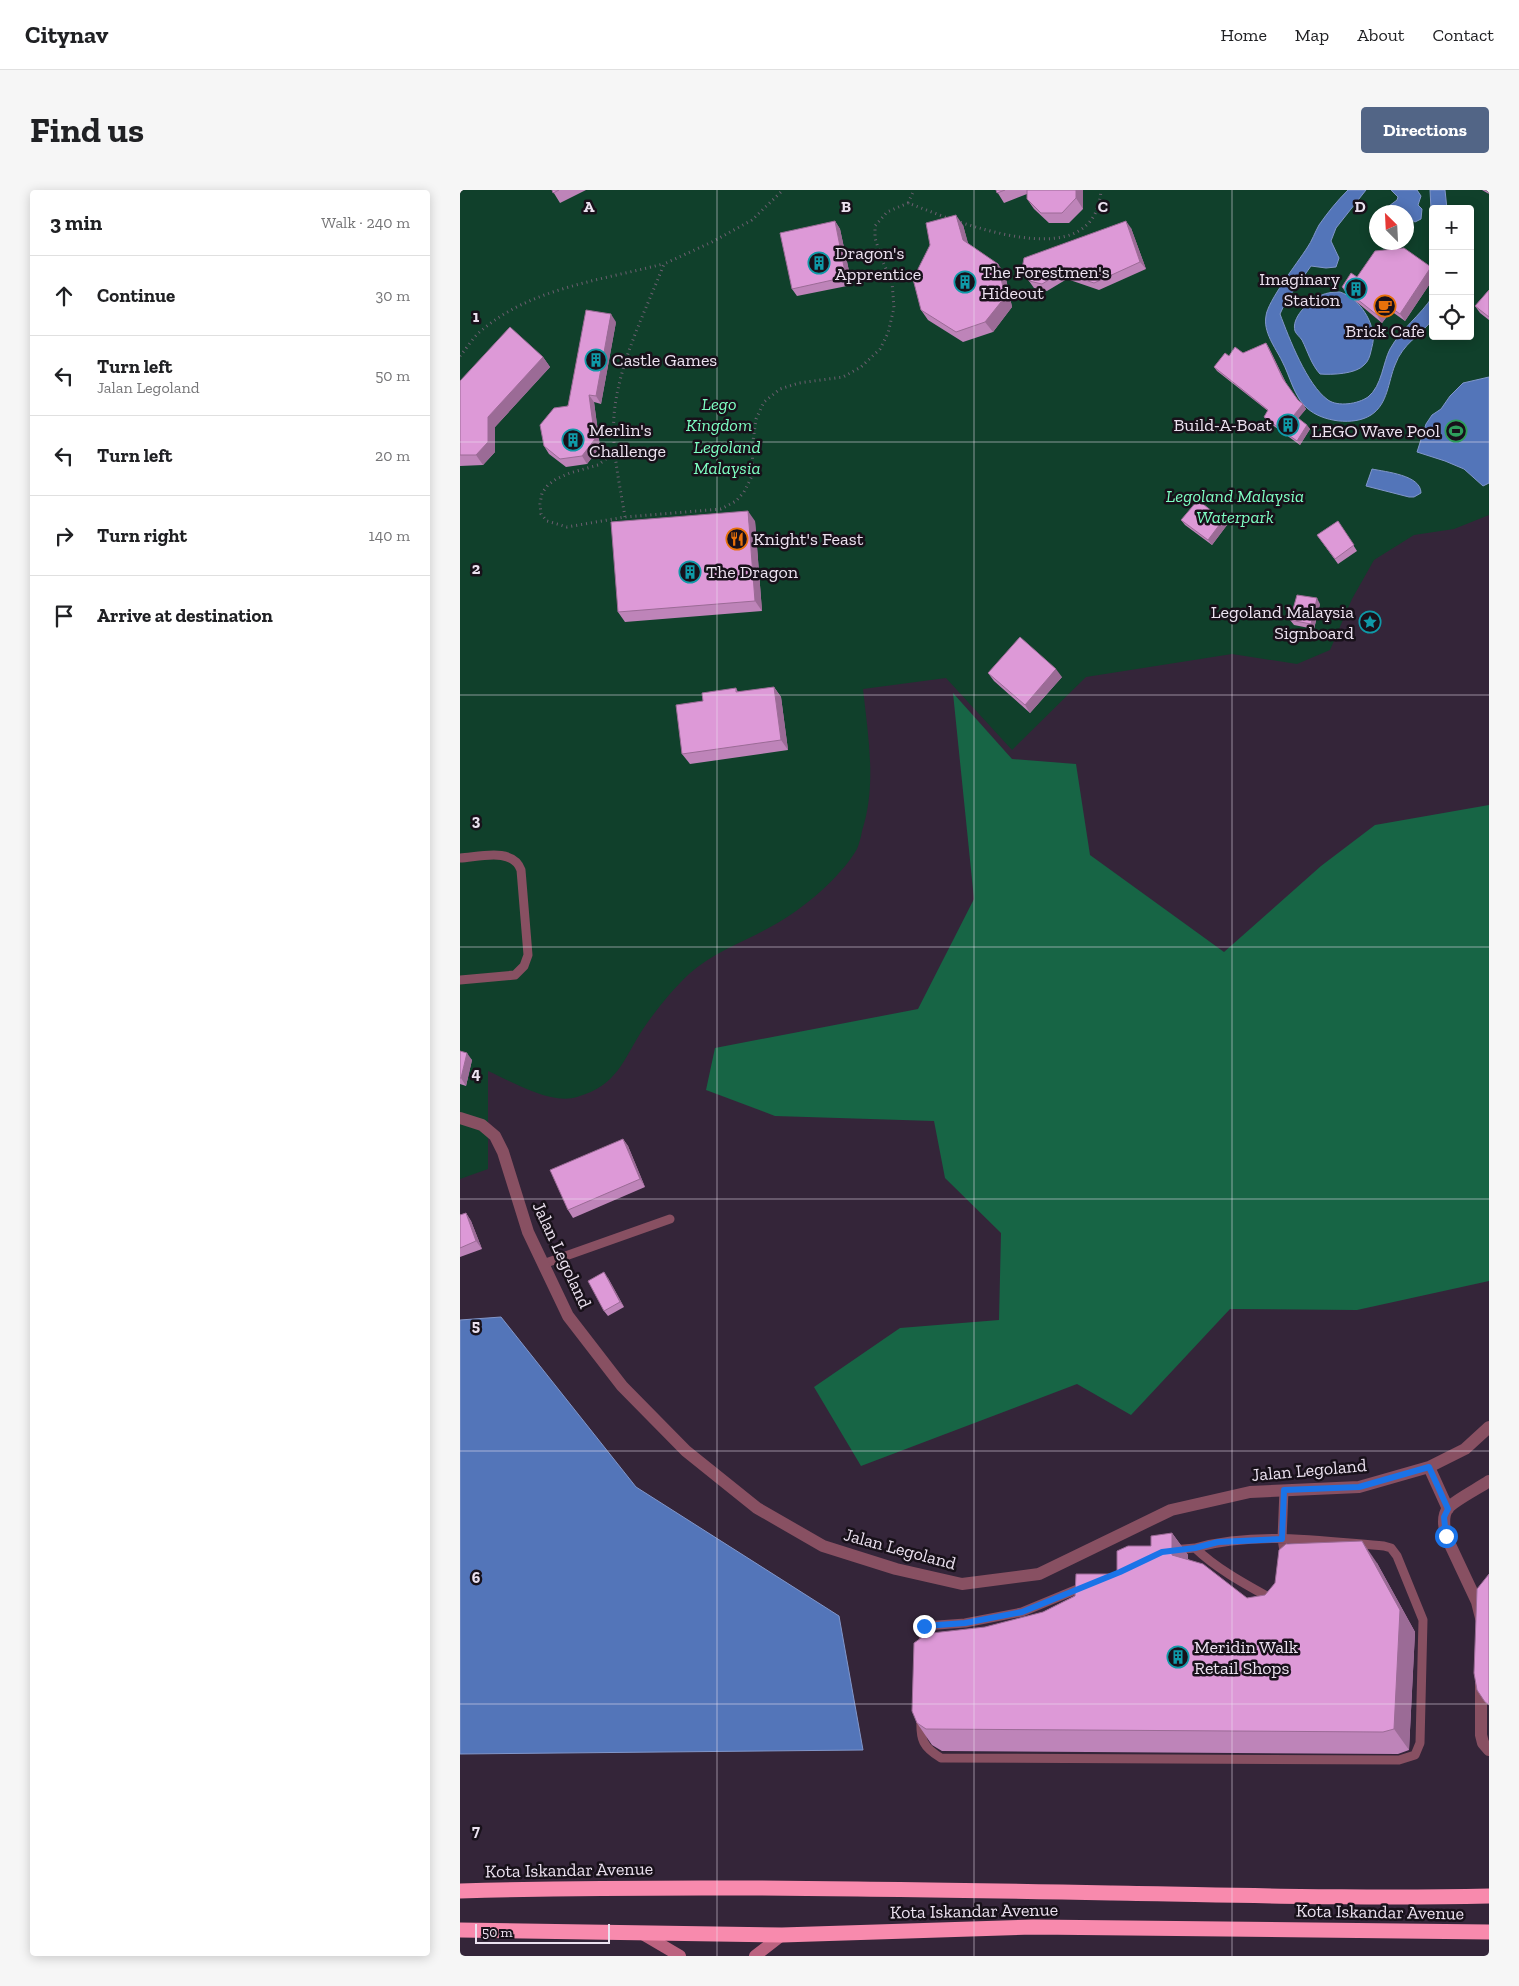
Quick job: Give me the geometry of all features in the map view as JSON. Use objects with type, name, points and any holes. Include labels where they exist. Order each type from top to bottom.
[{"type":"highway","name":"Kota Iskandar Avenue","points":[[460,1891],[597,1887],[944,1890],[1404,1898],[1489,1896]]},
{"type":"highway","name":"Kota Iskandar Avenue","points":[[460,1930],[782,1935],[1033,1927],[1489,1932]]},
{"type":"street","name":"Jalan Legoland","points":[[460,1118],[482,1125],[495,1136],[503,1152],[528,1232],[568,1316],[622,1386],[686,1451],[757,1508],[823,1546],[896,1569],[962,1584],[1039,1574],[1171,1510],[1250,1492],[1359,1487],[1429,1467],[1465,1449],[1489,1426]]},
{"type":"street","points":[[1429,1467],[1448,1509]]},
{"type":"street","points":[[1484,1619],[1446,1536],[1444,1517],[1448,1509],[1489,1481]]},
{"type":"street","points":[[1481,1667],[1481,1735],[1483,1743],[1489,1750]]},
{"type":"street","points":[[640,1932],[680,1956]]},
{"type":"street","points":[[755,1956],[782,1935]]},
{"type":"lane","points":[[460,858],[508,856],[518,863],[528,956],[524,966],[515,975],[460,980]]},
{"type":"lane","points":[[544,1264],[670,1219]]},
{"type":"lane","points":[[1284,1490],[1282,1539],[1286,1563]]},
{"type":"lane","points":[[921,1714],[921,1734],[927,1749],[941,1758],[1399,1760],[1415,1755],[1420,1743],[1423,1620],[1397,1556],[1391,1548],[1282,1539],[1218,1542],[1195,1548],[1162,1552]]},
{"type":"lane","points":[[1195,1548],[1207,1560],[1272,1599],[1282,1586]]},
{"type":"lane","points":[[923,1655],[924,1626],[965,1623],[1022,1612],[1093,1583]]},
{"type":"path","points":[[460,356],[480,330],[535,298],[571,286],[664,264],[712,242],[752,220],[783,190]]},
{"type":"path","points":[[908,204],[914,190]]},
{"type":"path","points":[[614,453],[598,465],[570,473],[548,485],[542,493],[540,504],[541,514],[547,521],[567,527],[624,516],[721,509],[736,501],[744,492],[752,476],[756,419],[764,402],[780,389],[798,383],[843,377],[861,367],[880,349],[888,333],[894,308],[892,282],[875,238],[875,226],[887,212],[908,204],[992,232],[1034,240],[1061,237],[1082,230],[1092,221],[1100,203],[1101,190]]},
{"type":"path","points":[[624,516],[614,453],[615,406],[629,349],[664,264]]},
{"type":"green space","name":"Legoland Malaysia","points":[[460,190],[1489,190],[1489,515],[1454,529],[1414,535],[1374,560],[1352,599],[1330,650],[1297,664],[1232,654],[1086,677],[1012,750],[946,678],[863,689],[869,742],[869,796],[867,814],[858,847],[850,860],[820,892],[797,911],[708,959],[689,974],[659,1007],[618,1070],[602,1086],[577,1097],[555,1098],[532,1091],[488,1071],[488,1169],[460,1179]]},
{"type":"green space","points":[[953,693],[1012,759],[1076,764],[1090,855],[1224,952],[1321,866],[1375,825],[1489,805],[1489,1281],[1357,1310],[1230,1309],[1131,1415],[1077,1384],[861,1466],[814,1387],[900,1328],[999,1320],[1001,1233],[945,1178],[934,1121],[775,1116],[706,1090],[715,1048],[918,1009],[974,899]]},
{"type":"water","points":[[1348,190],[1366,190],[1336,228],[1331,241],[1339,258],[1336,267],[1311,266],[1286,301],[1280,314],[1306,373],[1320,393],[1332,402],[1348,404],[1368,397],[1376,387],[1394,342],[1429,301],[1429,324],[1407,345],[1398,357],[1381,405],[1371,415],[1356,421],[1338,421],[1321,417],[1307,408],[1295,392],[1266,328],[1266,316],[1272,301],[1309,245],[1319,225]]},
{"type":"water","points":[[1391,190],[1417,190],[1421,196],[1418,205],[1422,209],[1421,219],[1414,221],[1414,205],[1390,205],[1398,197]]},
{"type":"water","points":[[1430,190],[1445,190],[1447,205],[1431,205]]},
{"type":"water","points":[[1340,292],[1353,299],[1367,316],[1373,338],[1371,353],[1369,359],[1360,368],[1337,374],[1320,374],[1294,326],[1301,311],[1314,299],[1325,294]]},
{"type":"water","name":"LEGO Wave Pool","points":[[1489,377],[1489,483],[1483,486],[1464,469],[1417,452],[1426,424],[1432,415],[1441,409],[1450,396],[1463,383]]},
{"type":"water","points":[[1372,469],[1409,478],[1419,487],[1421,493],[1414,497],[1409,497],[1366,486]]},
{"type":"water","points":[[501,1317],[636,1487],[839,1616],[863,1750],[460,1754],[460,1320]]},
{"type":"building","points":[[1027,190],[1076,190],[1076,198],[1062,213],[1041,213],[1027,199]]},
{"type":"building","name":"The Forestmen's Hideout","points":[[956,215],[963,240],[998,264],[1005,297],[985,322],[956,332],[921,310],[913,279],[930,245],[926,223]]},
{"type":"building","name":"Dragon's Apprentice","points":[[835,221],[846,277],[792,289],[780,233]]},
{"type":"building","points":[[1126,221],[1140,262],[1094,283],[1062,272],[1042,284],[1029,281],[1022,269],[1024,258]]},
{"type":"building","points":[[1407,250],[1429,266],[1429,270],[1400,314],[1386,304],[1377,315],[1342,287],[1351,273],[1357,277],[1375,251]]},
{"type":"building","points":[[1489,290],[1489,317],[1475,306]]},
{"type":"building","points":[[586,310],[611,314],[596,396],[589,395],[595,439],[582,456],[560,459],[544,446],[540,425],[554,408],[568,406]]},
{"type":"building","points":[[510,327],[543,357],[488,417],[488,442],[476,455],[460,455],[460,381]]},
{"type":"building","points":[[1266,343],[1283,379],[1303,404],[1294,415],[1307,425],[1297,441],[1264,417],[1268,410],[1214,367],[1225,353],[1229,356],[1235,347],[1243,353]]},
{"type":"building","points":[[1198,500],[1223,520],[1208,540],[1181,520]]},
{"type":"building","name":"The Dragon","points":[[748,511],[755,601],[618,612],[611,522]]},
{"type":"building","points":[[1338,521],[1354,545],[1335,559],[1317,535]]},
{"type":"building","points":[[1297,595],[1317,598],[1311,624],[1290,620]]},
{"type":"building","points":[[1020,637],[1056,669],[1025,705],[988,673]]},
{"type":"building","points":[[774,687],[781,740],[682,754],[676,705],[703,701],[702,693],[736,688],[736,692]]},
{"type":"building","points":[[460,1051],[467,1053],[461,1078],[460,1078]]},
{"type":"building","points":[[623,1139],[640,1179],[568,1210],[550,1170]]},
{"type":"building","points":[[466,1213],[476,1241],[460,1248],[460,1215]]},
{"type":"building","points":[[604,1272],[620,1302],[604,1311],[588,1281]]},
{"type":"building","name":"Meridin Walk Retail Shops","points":[[1172,1533],[1172,1555],[1203,1564],[1247,1598],[1265,1595],[1275,1583],[1279,1550],[1286,1544],[1362,1541],[1400,1610],[1394,1729],[1383,1732],[926,1729],[917,1723],[912,1711],[914,1643],[932,1633],[985,1627],[1043,1612],[1075,1596],[1076,1574],[1117,1574],[1117,1551],[1128,1546],[1151,1546],[1151,1536]]},
{"type":"building","points":[[1489,1574],[1489,1705],[1477,1690],[1474,1673],[1477,1589]]},
{"type":"place","name":"Dragon's Apprentice","points":[[819,263]]},
{"type":"place","name":"The Forestmen's Hideout","points":[[965,282]]},
{"type":"place","name":"Imaginary Station","points":[[1356,289]]},
{"type":"place","name":"Brick Cafe","points":[[1385,306]]},
{"type":"place","name":"Castle Games","points":[[596,360]]},
{"type":"place","name":"Build-A-Boat","points":[[1288,425]]},
{"type":"place","name":"LEGO Wave Pool","points":[[1456,431]]},
{"type":"place","name":"Merlin's Challenge","points":[[573,440]]},
{"type":"place","name":"Knight's Feast","points":[[737,539]]},
{"type":"place","name":"The Dragon","points":[[690,572]]},
{"type":"place","name":"Legoland Malaysia Signboard","points":[[1370,622]]},
{"type":"place","name":"Meridin Walk Retail Shops","points":[[1178,1657]]},
{"type":"route","points":[[924,1626],[965,1623],[1022,1612],[1120,1572],[1162,1552],[1195,1548],[1218,1542],[1282,1539],[1284,1490],[1359,1487],[1429,1467],[1448,1509],[1444,1517],[1446,1536]]},
{"type":"park label","name":"Lego Kingdom","points":[[719,414]]},
{"type":"park label","name":"Legoland Malaysia Waterpark","points":[[1235,506]]}]
